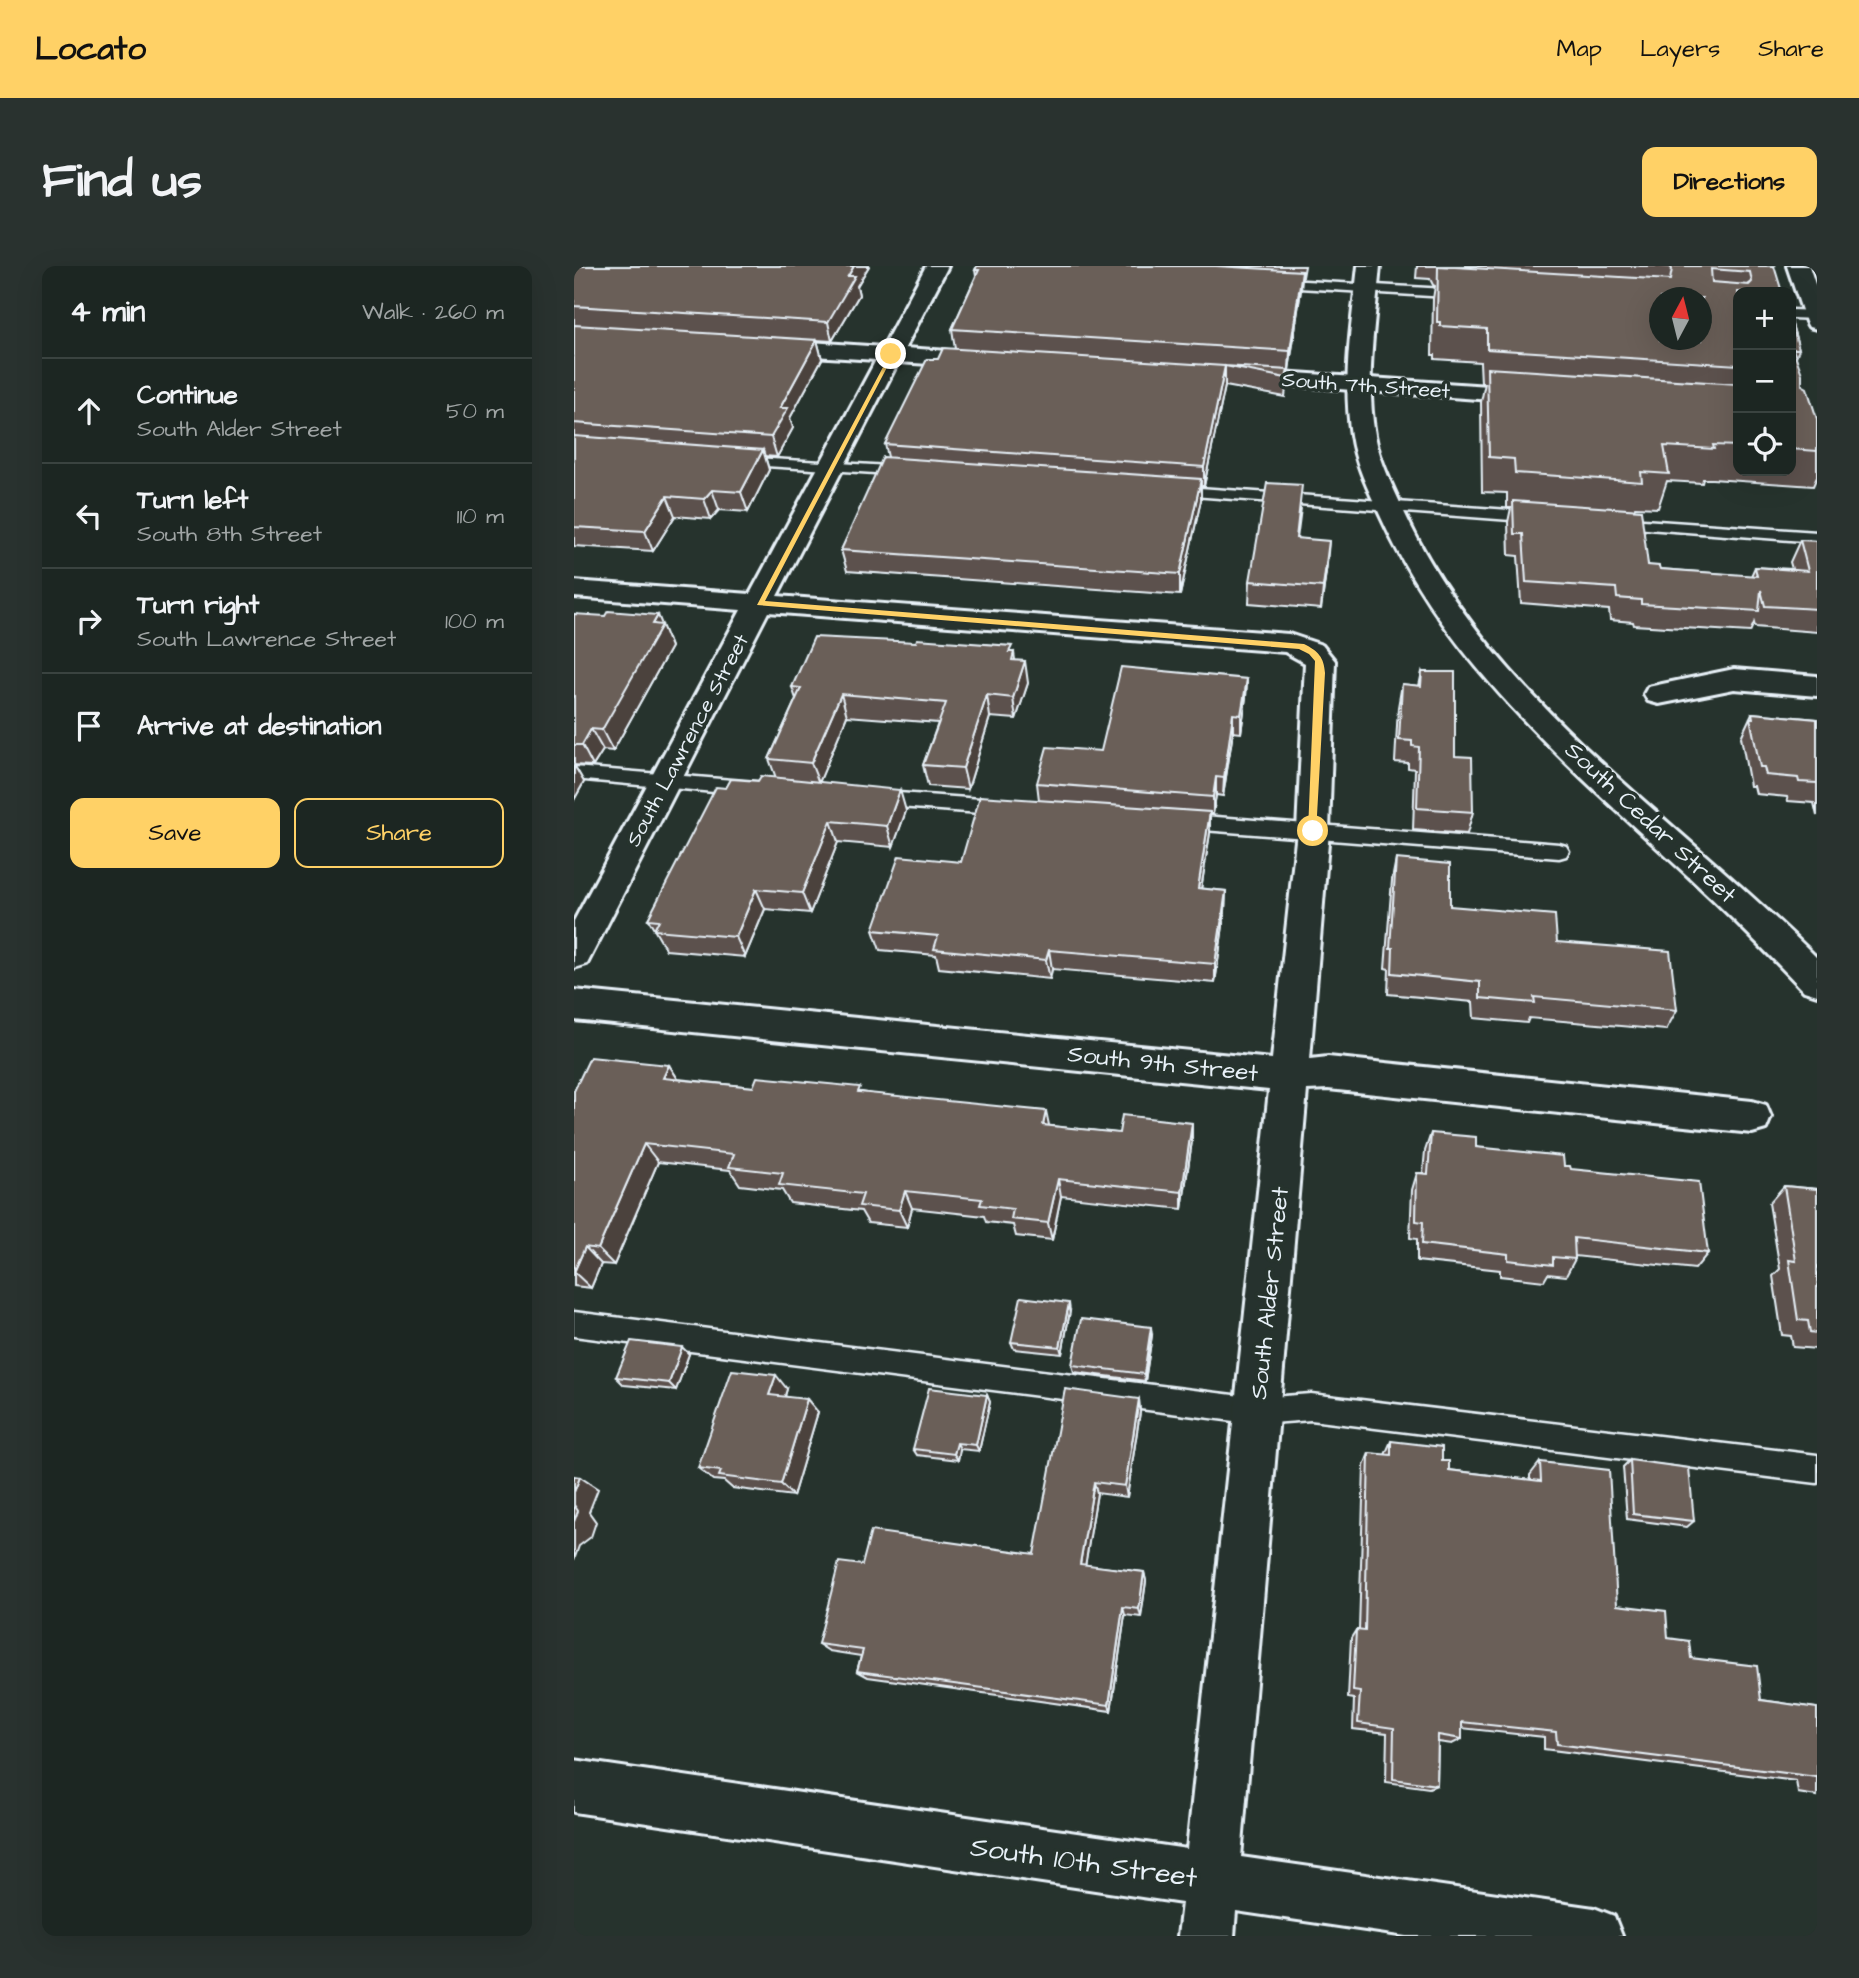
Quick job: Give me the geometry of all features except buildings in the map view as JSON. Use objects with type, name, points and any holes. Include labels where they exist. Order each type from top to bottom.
[{"type":"street","name":"South Lawrence Street","points":[[574,954],[937,266]]},
{"type":"street","points":[[1798,266],[1816,318]]},
{"type":"street","points":[[1368,277],[1358,384],[1363,436],[1386,506]]},
{"type":"street","points":[[739,345],[1015,362]]},
{"type":"street","name":"South 7th Street","points":[[1207,375],[1562,397]]},
{"type":"street","name":"South Cedar Street","points":[[1386,506],[1407,550],[1452,621],[1486,661],[1586,762],[1689,856],[1817,981]]},
{"type":"street","points":[[574,589],[760,603]]},
{"type":"street","name":"South Alder Street","points":[[760,603],[1289,643],[1312,652],[1320,661],[1313,831],[1206,1936]]},
{"type":"street","points":[[1659,694],[1734,679],[1817,686]]},
{"type":"street","name":"South 9th Street","points":[[574,1005],[1290,1076],[1328,1073],[1752,1117]]},
{"type":"street","name":"South 10th Street","points":[[574,1786],[1594,1936]]},
{"type":"lane","points":[[1262,282],[1368,277],[1479,295]]},
{"type":"lane","points":[[1796,315],[1816,318]]},
{"type":"lane","points":[[723,460],[916,472]]},
{"type":"lane","points":[[1162,490],[1553,518]]},
{"type":"lane","points":[[1595,521],[1817,537]]},
{"type":"lane","points":[[574,774],[775,790]]},
{"type":"lane","points":[[858,797],[1023,809]]},
{"type":"lane","points":[[1161,819],[1559,851]]},
{"type":"lane","points":[[574,1324],[1257,1411],[1311,1407],[1817,1468]]},
{"type":"route","points":[[891,354],[760,603],[1301,646],[1312,652],[1320,661],[1321,673],[1313,831]]}]
